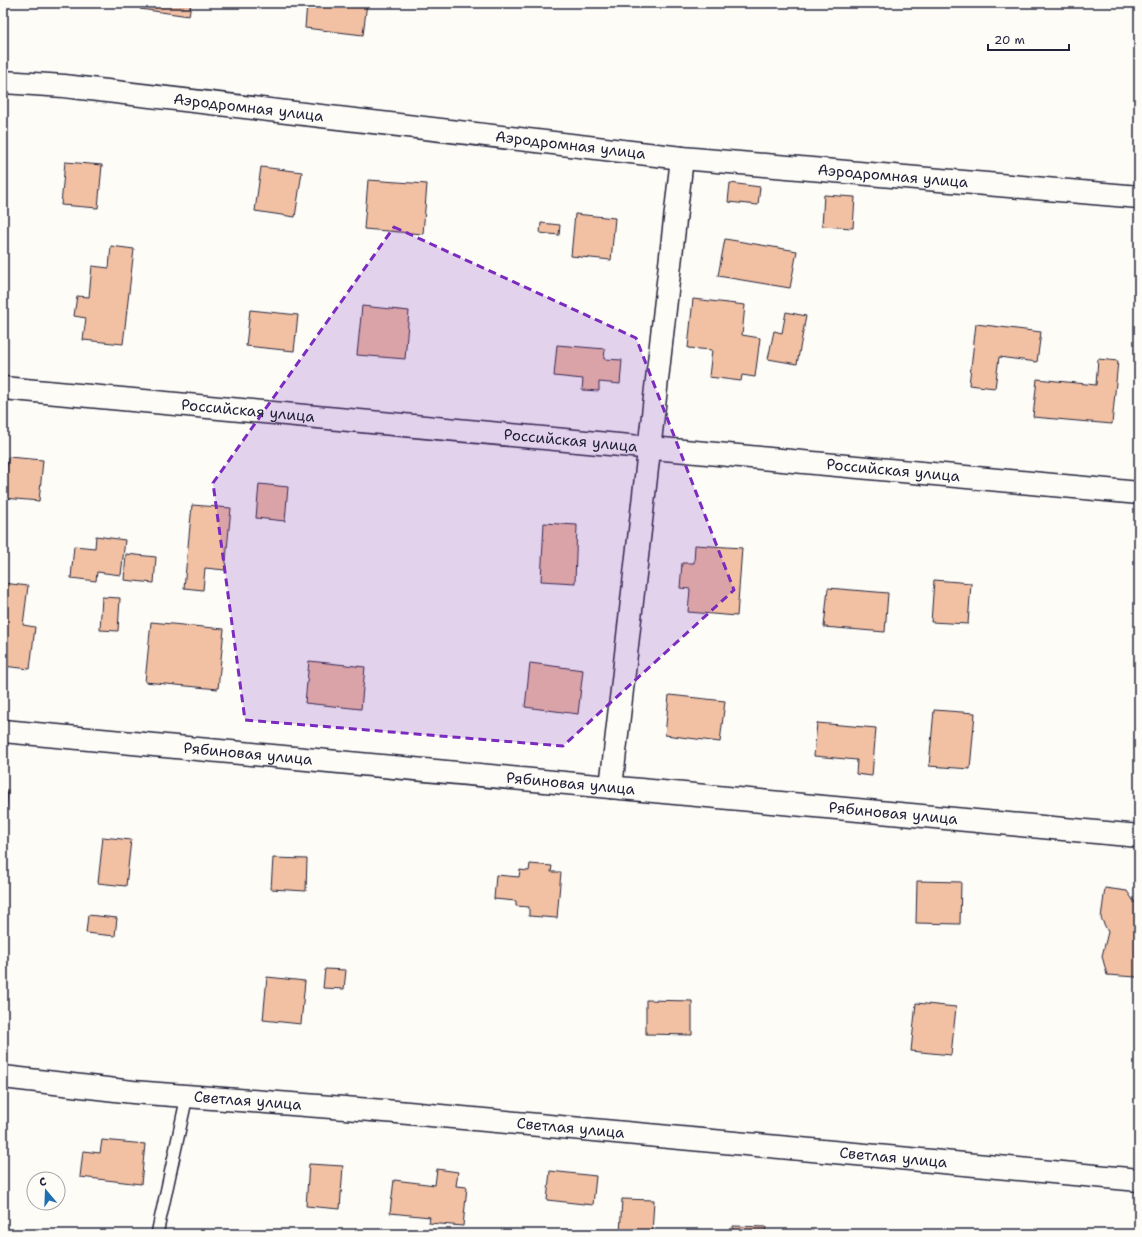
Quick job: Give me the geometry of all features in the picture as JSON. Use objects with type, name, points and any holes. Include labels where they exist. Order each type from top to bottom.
[{"type":"street","name":"Аэродромная улица","points":[[3,82],[64,86],[682,158],[1139,197]]},
{"type":"street","points":[[611,786],[682,158]]},
{"type":"street","name":"Российская улица","points":[[3,388],[1139,492]]},
{"type":"street","name":"Рябиновая улица","points":[[3,731],[1139,836]]},
{"type":"street","name":"Светлая улица","points":[[3,1077],[133,1092],[405,1112],[1139,1180]]},
{"type":"lane","points":[[157,1234],[187,1096]]},
{"type":"highlighted area","points":[[394,227],[636,338],[734,590],[563,746],[245,720],[213,483]]},
{"type":"building","points":[[141,3],[191,3],[189,16],[140,9]]},
{"type":"building","points":[[307,3],[367,3],[363,35],[305,28]]},
{"type":"building","points":[[65,162],[102,165],[98,208],[61,205]]},
{"type":"building","points":[[261,167],[302,172],[295,217],[255,211]]},
{"type":"building","points":[[368,180],[427,184],[423,234],[364,229]]},
{"type":"building","points":[[730,183],[760,187],[758,205],[728,202]]},
{"type":"building","points":[[824,195],[855,197],[853,228],[822,226]]},
{"type":"building","points":[[575,214],[615,218],[611,260],[571,256]]},
{"type":"building","points":[[541,223],[560,225],[559,235],[540,233]]},
{"type":"building","points":[[725,239],[797,251],[790,288],[718,276]]},
{"type":"building","points":[[111,246],[134,249],[123,344],[83,340],[86,318],[74,316],[77,296],[89,297],[92,266],[109,268]]},
{"type":"building","points":[[693,299],[745,305],[742,335],[760,338],[755,377],[742,375],[741,381],[709,377],[712,350],[688,348]]},
{"type":"building","points":[[362,306],[409,311],[405,359],[357,355]]},
{"type":"building","points":[[250,310],[298,315],[294,351],[246,346]]},
{"type":"building","points":[[786,312],[806,316],[797,364],[768,359],[774,331],[782,333]]},
{"type":"building","points":[[976,324],[1041,332],[1037,362],[999,357],[995,388],[969,385]]},
{"type":"building","points":[[557,345],[605,349],[604,359],[622,360],[620,384],[599,382],[599,391],[582,390],[583,379],[554,376]]},
{"type":"building","points":[[1098,359],[1118,361],[1112,424],[1033,417],[1037,379],[1096,385]]},
{"type":"building","points":[[8,457],[43,460],[39,501],[4,498]]},
{"type":"building","points":[[259,484],[288,487],[285,521],[256,518]]},
{"type":"building","points":[[192,505],[231,508],[225,570],[205,568],[203,590],[184,588]]},
{"type":"building","points":[[544,523],[577,525],[575,583],[541,581]]},
{"type":"building","points":[[96,536],[125,540],[121,575],[97,572],[96,581],[71,578],[74,546],[95,548]]},
{"type":"building","points":[[695,545],[742,548],[737,616],[688,612],[690,589],[680,588],[682,563],[694,563]]},
{"type":"building","points":[[126,554],[156,557],[154,583],[124,580]]},
{"type":"building","points":[[934,580],[971,583],[968,624],[931,622]]},
{"type":"building","points":[[3,583],[28,586],[23,625],[35,627],[30,669],[3,666]]},
{"type":"building","points":[[828,588],[888,593],[885,632],[824,627]]},
{"type":"building","points":[[102,597],[120,598],[118,631],[100,630]]},
{"type":"building","points":[[151,622],[224,629],[218,689],[145,682]]},
{"type":"building","points":[[309,661],[365,667],[361,709],[305,703]]},
{"type":"building","points":[[530,663],[583,670],[578,714],[525,707]]},
{"type":"building","points":[[669,695],[725,701],[720,742],[665,735]]},
{"type":"building","points":[[934,710],[975,713],[970,769],[929,766]]},
{"type":"building","points":[[817,723],[876,728],[872,776],[856,774],[857,760],[814,756]]},
{"type":"building","points":[[3,789],[8,790],[4,844],[3,844]]},
{"type":"building","points":[[103,837],[131,840],[126,886],[98,883]]},
{"type":"building","points":[[273,858],[307,859],[306,891],[271,889]]},
{"type":"building","points":[[530,864],[552,866],[551,872],[561,872],[557,918],[529,916],[529,907],[516,906],[516,901],[494,899],[496,875],[519,877],[520,870],[529,871]]},
{"type":"building","points":[[917,881],[961,882],[960,924],[916,923]]},
{"type":"building","points":[[1105,888],[1127,891],[1135,903],[1139,903],[1139,979],[1136,977],[1107,975],[1102,956],[1108,932],[1101,918]]},
{"type":"building","points":[[88,915],[117,918],[115,936],[86,933]]},
{"type":"building","points":[[325,969],[346,970],[344,989],[323,988]]},
{"type":"building","points":[[267,977],[305,981],[301,1024],[263,1020]]},
{"type":"building","points":[[646,1000],[692,1001],[692,1035],[646,1034]]},
{"type":"building","points":[[916,1003],[956,1007],[951,1055],[911,1051]]},
{"type":"building","points":[[102,1140],[145,1144],[141,1184],[80,1177],[83,1151],[100,1153]]},
{"type":"building","points":[[309,1164],[343,1166],[340,1209],[306,1206]]},
{"type":"building","points":[[437,1169],[458,1172],[456,1186],[467,1187],[463,1226],[429,1223],[430,1217],[390,1213],[394,1180],[435,1185]]},
{"type":"building","points":[[550,1171],[596,1176],[593,1205],[547,1200]]},
{"type":"building","points":[[622,1199],[654,1200],[652,1234],[620,1234]]},
{"type":"building","points":[[733,1226],[766,1227],[765,1234],[733,1234]]}]
